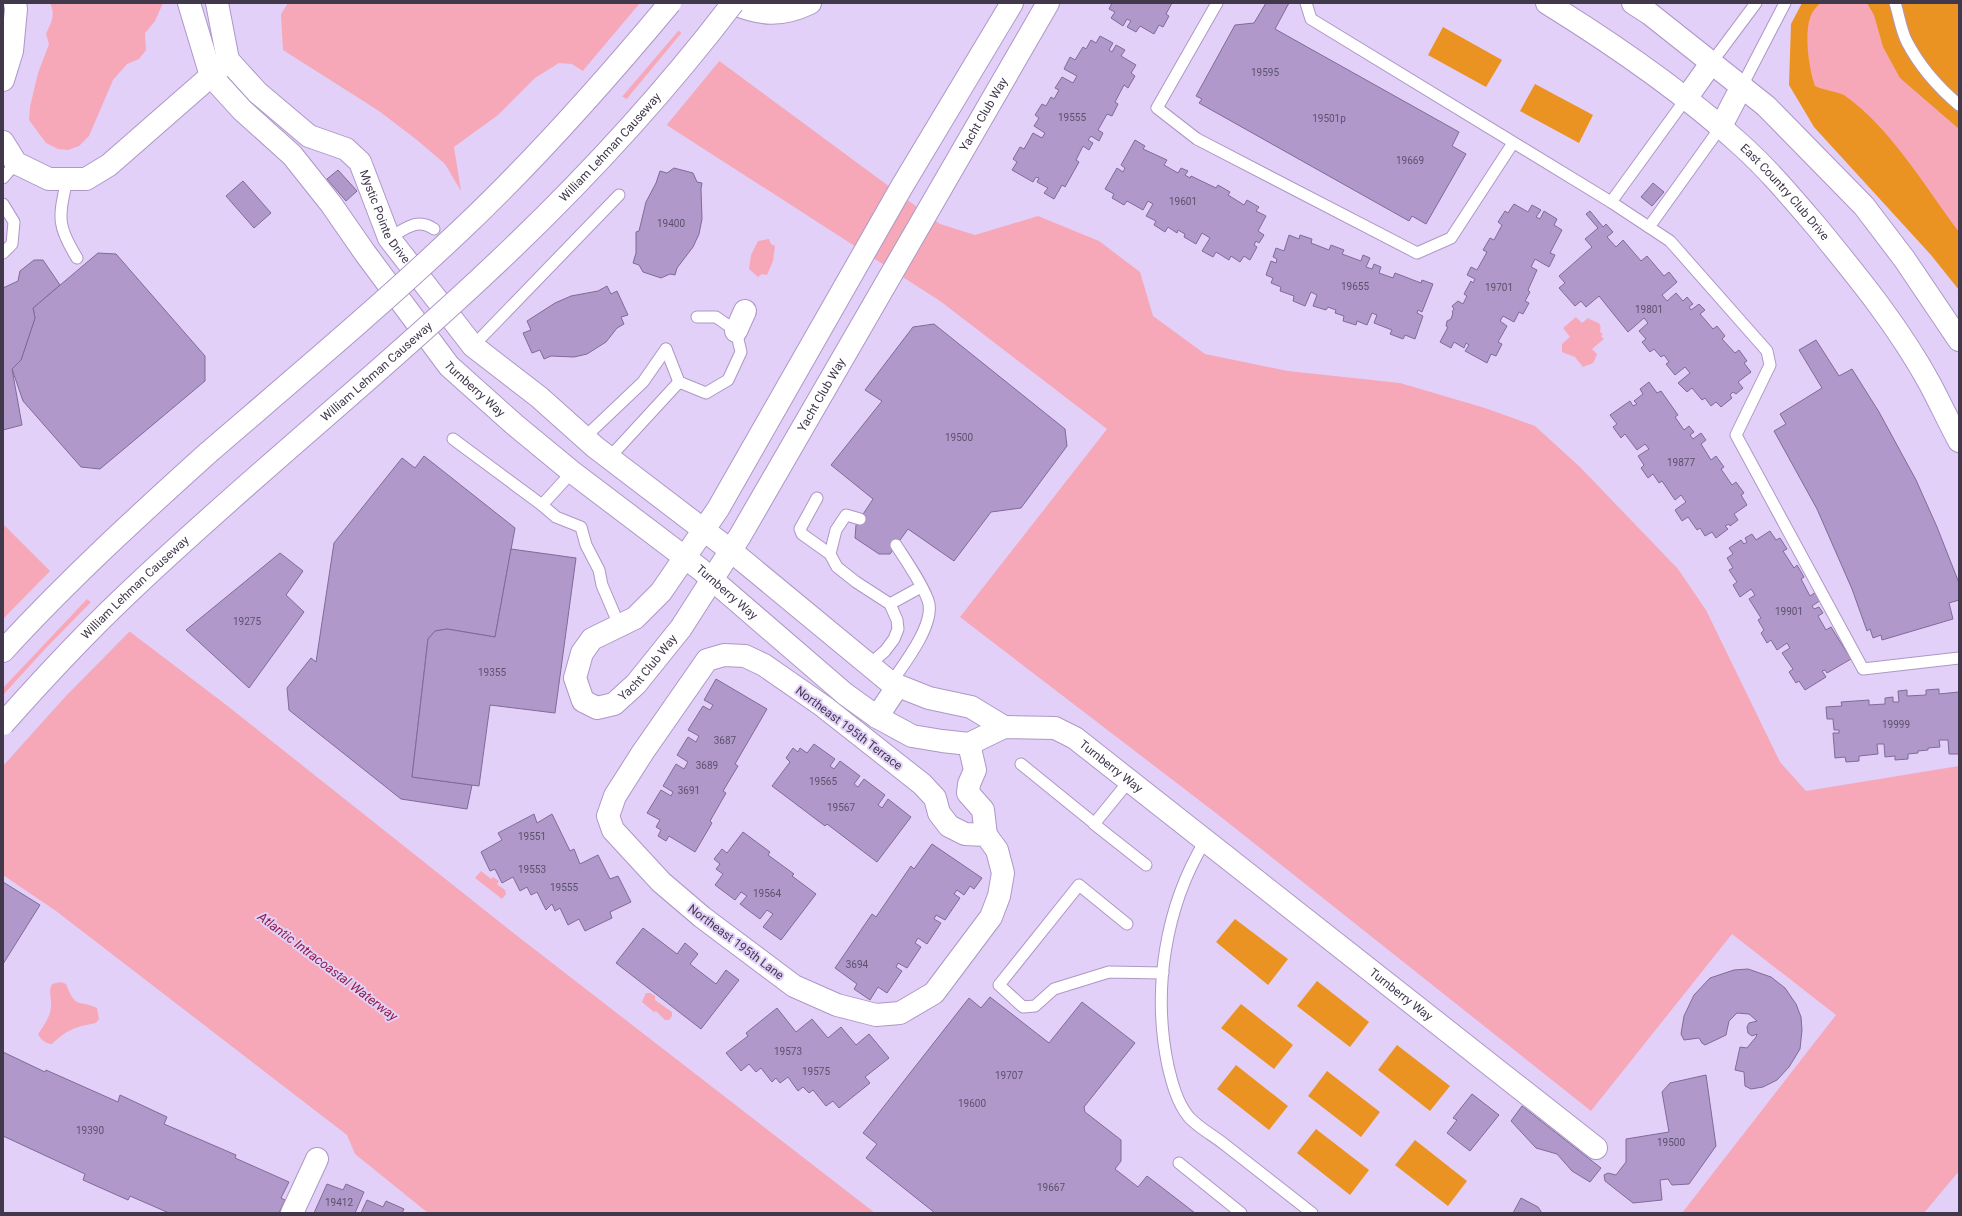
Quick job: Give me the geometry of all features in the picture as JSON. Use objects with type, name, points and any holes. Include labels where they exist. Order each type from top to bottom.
[{"type":"main road","points":[[3,80],[12,50],[9,32],[15,3]]},
{"type":"main road","points":[[189,3],[211,76],[242,110],[292,155],[331,204],[365,253],[449,366]]},
{"type":"main road","points":[[3,142],[9,171],[49,179],[86,179],[109,165],[228,60],[217,3]]},
{"type":"main road","points":[[3,651],[51,600],[151,504],[465,226],[584,104],[670,3]]},
{"type":"main road","points":[[733,3],[752,11],[772,14],[794,9],[810,3]]},
{"type":"main road","name":"William Lehman Causeway","points":[[3,724],[72,650],[146,576],[444,312],[534,227],[585,176],[654,100],[733,3]]},
{"type":"main road","name":"Yacht Club Way","points":[[1012,3],[900,188],[722,503],[661,592],[635,618],[592,639],[582,653],[575,678],[583,701],[597,708],[614,704],[636,684],[681,628],[730,550],[1048,3]]},
{"type":"main road","name":"East Country Club Drive","points":[[1547,3],[1617,48],[1685,100],[1740,144],[1793,199],[1860,279],[1894,326],[1930,383],[1959,441]]},
{"type":"main road","points":[[1633,3],[1650,14],[1712,62],[1766,106],[1864,206],[1905,260],[1959,340]]},
{"type":"main road","name":"Mystic Pointe Drive","points":[[228,60],[258,93],[309,136],[346,149],[360,162],[389,238],[473,346]]},
{"type":"main road","points":[[1685,100],[1712,62]]},
{"type":"main road","points":[[1720,128],[1742,86]]},
{"type":"main road","points":[[292,155],[309,136]]},
{"type":"main road","points":[[365,253],[389,238]]},
{"type":"main road","points":[[736,331],[746,311]]},
{"type":"main road","name":"Turnberry Way","points":[[1004,728],[971,707],[929,698],[894,685],[730,550],[596,447],[539,397],[473,346],[449,366],[515,425],[572,472],[685,558],[845,694],[877,717],[912,736],[969,744],[1004,728],[1055,728],[1075,738],[1596,1148]]},
{"type":"main road","points":[[572,472],[596,447]]},
{"type":"main road","name":"Northeast 195th Lane","points":[[745,656],[724,656],[707,660],[643,752],[615,796],[608,816],[613,830],[661,882],[726,936],[794,986],[837,1005],[876,1015],[900,1013],[934,993],[991,917],[999,896],[1003,873],[997,850],[986,835],[983,810],[968,793],[968,784],[975,770],[969,744]]},
{"type":"main road","name":"Northeast 195th Terrace","points":[[745,656],[764,665],[823,706],[922,784],[936,798],[939,813],[949,826],[965,834],[986,835]]},
{"type":"main road","points":[[877,717],[894,685]]},
{"type":"main road","points":[[292,1213],[317,1159]]},
{"type":"lane","points":[[1217,3],[1157,108],[1196,139],[1417,253],[1451,238],[1512,143]]},
{"type":"lane","points":[[1306,3],[1311,19],[1611,202],[1670,240],[1767,351],[1770,365],[1736,435],[1863,668],[1959,658]]},
{"type":"lane","points":[[1712,62],[1756,3]]},
{"type":"lane","points":[[1742,86],[1785,3]]},
{"type":"lane","points":[[1896,3],[1906,41],[1922,65],[1949,96],[1959,105]]},
{"type":"lane","points":[[1611,202],[1685,100]]},
{"type":"lane","points":[[1649,226],[1720,128]]},
{"type":"lane","points":[[67,179],[60,215],[64,237],[77,258]]},
{"type":"lane","points":[[473,346],[619,195]]},
{"type":"lane","points":[[3,204],[14,222],[12,244],[3,252]]},
{"type":"lane","points":[[389,238],[413,224],[424,223],[434,229]]},
{"type":"lane","points":[[596,447],[666,349],[679,382],[706,393],[728,380],[741,352],[736,331],[716,317],[697,317]]},
{"type":"lane","points":[[596,447],[679,382]]},
{"type":"lane","points":[[453,439],[542,504],[556,517],[581,527],[586,545],[599,570],[602,586],[620,625]]},
{"type":"lane","points":[[542,504],[572,472]]},
{"type":"lane","points":[[818,498],[800,529],[802,534],[830,554],[838,567],[850,577],[890,604],[897,620],[898,629],[894,639],[885,651],[869,665]]},
{"type":"lane","points":[[830,554],[836,530],[846,515],[860,519]]},
{"type":"lane","points":[[894,685],[923,633],[929,610],[929,603],[921,587],[896,545]]},
{"type":"lane","points":[[890,604],[921,587]]},
{"type":"lane","points":[[1021,764],[1146,865]]},
{"type":"lane","points":[[1095,824],[1129,780]]},
{"type":"lane","points":[[1205,841],[1191,864],[1176,903],[1165,947],[1163,973],[1164,1044],[1173,1088],[1188,1116],[1312,1213]]},
{"type":"lane","points":[[1126,924],[1079,885],[999,985],[1023,1007],[1035,1006],[1054,989],[1109,972],[1163,973]]},
{"type":"lane","points":[[1179,1163],[1241,1213]]},
{"type":"shaded area","points":[[1802,3],[1959,3],[1959,290],[1931,255],[1814,127],[1789,85],[1791,24]]},
{"type":"shaded area","points":[[1443,27],[1502,60],[1486,87],[1428,55]]},
{"type":"shaded area","points":[[1535,84],[1593,115],[1579,143],[1520,111]]},
{"type":"shaded area","points":[[1235,919],[1288,959],[1268,985],[1216,942]]},
{"type":"shaded area","points":[[1317,981],[1369,1022],[1350,1047],[1297,1006]]},
{"type":"shaded area","points":[[1241,1004],[1293,1045],[1274,1069],[1221,1028]]},
{"type":"shaded area","points":[[1397,1045],[1450,1086],[1430,1111],[1378,1070]]},
{"type":"shaded area","points":[[1236,1065],[1288,1106],[1269,1130],[1217,1089]]},
{"type":"shaded area","points":[[1327,1071],[1380,1112],[1361,1137],[1308,1096]]},
{"type":"shaded area","points":[[1316,1129],[1369,1170],[1350,1195],[1297,1153]]},
{"type":"shaded area","points":[[1415,1140],[1467,1181],[1448,1206],[1395,1165]]},
{"type":"water","points":[[50,3],[163,3],[155,21],[145,33],[146,50],[139,59],[127,64],[113,80],[89,136],[79,146],[68,150],[58,149],[46,143],[29,120],[30,107],[38,73],[49,44],[46,34],[53,15]]},
{"type":"water","points":[[288,3],[641,3],[940,224],[975,235],[1038,216],[1099,241],[1140,272],[1153,316],[1205,354],[1288,371],[1400,383],[1485,408],[1535,426],[1580,467],[1678,569],[1706,610],[1780,762],[1806,791],[1959,766],[1959,1171],[1924,1213],[1682,1213],[1836,1015],[1732,934],[1591,1111],[1221,817],[960,617],[1107,429],[940,301],[572,64],[559,63],[535,78],[498,115],[454,147],[461,191],[445,164],[417,140],[379,111],[283,50],[281,14]]},
{"type":"water","points":[[1820,3],[1867,3],[1874,15],[1883,47],[1900,78],[1959,129],[1959,232],[1906,159],[1877,124],[1844,95],[1815,86],[1809,60],[1807,39],[1809,20],[1812,13]]},
{"type":"water","points":[[769,239],[771,244],[775,246],[773,261],[767,275],[762,274],[758,277],[749,269],[751,255],[758,241]]},
{"type":"water","points":[[1576,317],[1582,323],[1588,318],[1597,322],[1601,328],[1600,332],[1603,334],[1601,336],[1604,339],[1592,349],[1597,354],[1593,363],[1583,367],[1575,357],[1562,352],[1562,344],[1570,337],[1563,328]]},
{"type":"water","name":"Atlantic Intracoastal Waterway","points":[[3,524],[50,571],[225,704],[516,935],[875,1213],[428,1213],[355,1154],[347,1135],[56,911],[3,875]]},
{"type":"water","points":[[481,871],[491,879],[493,877],[499,881],[497,884],[505,890],[506,894],[502,899],[475,878]]},
{"type":"water","points":[[61,982],[66,984],[75,1001],[97,1008],[99,1019],[96,1023],[72,1029],[50,1044],[44,1041],[38,1034],[49,1015],[51,1004],[50,990],[52,984]]},
{"type":"water","points":[[646,993],[650,993],[655,996],[655,1000],[672,1012],[672,1016],[669,1020],[665,1020],[656,1011],[654,1012],[642,1002]]},
{"type":"pier","points":[[640,3],[645,3],[680,29],[621,98],[581,73]]},
{"type":"pier","points":[[683,31],[721,59],[665,127],[625,101]]},
{"type":"pier","points":[[51,570],[88,598],[3,688],[3,619]]},
{"type":"pier","points":[[92,601],[130,631],[65,697],[3,766],[3,695]]},
{"type":"building","points":[[1112,3],[1172,3],[1166,14],[1169,16],[1163,27],[1159,25],[1154,34],[1140,26],[1136,32],[1127,27],[1131,21],[1127,19],[1123,26],[1111,18],[1115,12],[1109,9]]},
{"type":"building","points":[[1266,3],[1289,3],[1275,29],[1459,132],[1452,146],[1466,154],[1426,224],[1412,216],[1409,221],[1199,103],[1202,99],[1196,96],[1235,25],[1254,23]]},
{"type":"building","points":[[1100,36],[1113,43],[1109,50],[1112,52],[1116,45],[1125,50],[1121,56],[1136,65],[1131,73],[1135,76],[1128,88],[1124,85],[1115,102],[1118,104],[1112,116],[1107,114],[1098,130],[1103,133],[1099,141],[1091,136],[1088,140],[1093,143],[1089,150],[1083,146],[1076,160],[1079,162],[1065,187],[1062,185],[1054,199],[1044,193],[1048,188],[1037,182],[1039,178],[1036,177],[1033,182],[1012,170],[1017,162],[1013,159],[1020,147],[1024,149],[1033,133],[1042,138],[1045,133],[1034,126],[1039,118],[1035,115],[1042,104],[1046,106],[1051,97],[1054,99],[1059,90],[1055,88],[1062,77],[1073,83],[1077,76],[1064,69],[1070,57],[1075,60],[1083,47],[1086,49],[1091,40],[1096,43]]},
{"type":"building","points":[[1135,140],[1145,146],[1143,149],[1167,160],[1164,165],[1178,173],[1181,168],[1188,171],[1185,175],[1190,178],[1191,176],[1216,188],[1218,185],[1230,192],[1228,195],[1244,205],[1247,200],[1259,207],[1256,211],[1266,216],[1258,231],[1264,235],[1259,243],[1256,241],[1254,245],[1257,247],[1250,260],[1244,256],[1240,262],[1231,256],[1229,260],[1216,252],[1213,257],[1202,251],[1210,238],[1202,233],[1196,244],[1184,237],[1185,234],[1178,230],[1177,233],[1168,227],[1165,232],[1154,225],[1156,221],[1146,216],[1153,204],[1148,201],[1143,210],[1127,201],[1124,205],[1112,198],[1114,194],[1105,189],[1117,168],[1123,172],[1125,168],[1121,165]]},
{"type":"building","points":[[674,168],[693,173],[697,182],[702,183],[702,219],[699,234],[693,247],[677,268],[675,275],[670,274],[661,278],[643,272],[639,265],[633,263],[636,253],[636,232],[639,231],[646,202],[656,183],[660,171],[667,173]]},
{"type":"building","points":[[338,170],[357,191],[346,201],[327,179]]},
{"type":"building","points":[[243,181],[271,213],[254,228],[226,196]]},
{"type":"building","points":[[1653,183],[1664,192],[1652,206],[1641,197]]},
{"type":"building","points":[[1514,204],[1528,212],[1532,205],[1541,210],[1536,217],[1540,219],[1544,211],[1557,219],[1554,225],[1562,230],[1550,253],[1555,255],[1549,267],[1535,259],[1531,267],[1537,270],[1528,290],[1530,292],[1525,301],[1529,303],[1523,314],[1519,312],[1514,322],[1503,316],[1500,321],[1507,326],[1498,342],[1502,344],[1496,356],[1491,354],[1487,363],[1465,351],[1469,345],[1466,343],[1464,348],[1454,342],[1451,348],[1440,342],[1448,327],[1446,326],[1447,321],[1451,319],[1453,313],[1452,312],[1454,309],[1452,306],[1458,301],[1463,304],[1467,296],[1464,294],[1471,281],[1473,283],[1475,279],[1467,275],[1471,267],[1477,270],[1487,252],[1483,250],[1490,238],[1494,240],[1502,225],[1498,222],[1505,211],[1508,213]]},
{"type":"building","points":[[1590,211],[1603,227],[1606,224],[1613,232],[1607,237],[1616,247],[1623,240],[1641,261],[1647,256],[1664,276],[1669,272],[1677,282],[1662,295],[1667,301],[1676,293],[1683,301],[1687,297],[1693,304],[1689,307],[1691,310],[1699,304],[1705,310],[1700,314],[1713,329],[1717,326],[1725,336],[1722,339],[1735,353],[1739,350],[1747,361],[1744,363],[1751,372],[1738,382],[1743,388],[1736,394],[1733,392],[1730,395],[1732,398],[1721,407],[1716,402],[1711,406],[1705,398],[1702,400],[1692,388],[1687,392],[1678,383],[1690,373],[1685,367],[1675,375],[1666,364],[1669,362],[1664,355],[1661,357],[1654,349],[1650,352],[1642,342],[1646,339],[1639,331],[1648,323],[1644,318],[1628,332],[1599,296],[1586,307],[1581,301],[1575,306],[1559,288],[1565,283],[1559,276],[1592,247],[1585,239],[1598,228],[1586,214]]},
{"type":"building","points":[[1289,235],[1299,239],[1300,235],[1312,239],[1311,243],[1329,250],[1331,245],[1344,250],[1342,254],[1361,261],[1363,255],[1370,258],[1366,267],[1372,269],[1374,264],[1381,267],[1379,273],[1393,278],[1395,273],[1421,283],[1422,280],[1433,284],[1422,312],[1418,310],[1417,313],[1423,316],[1415,339],[1405,335],[1403,339],[1390,334],[1392,330],[1374,323],[1377,315],[1372,313],[1367,325],[1357,321],[1356,325],[1343,321],[1344,316],[1335,313],[1336,310],[1328,307],[1326,310],[1313,306],[1317,295],[1311,292],[1305,306],[1293,301],[1294,296],[1280,291],[1281,287],[1271,283],[1273,278],[1266,275],[1271,261],[1276,263],[1277,259],[1273,257],[1276,248],[1284,251]]},
{"type":"building","points":[[98,253],[116,254],[205,356],[205,381],[100,469],[81,467],[23,401],[12,369],[21,360],[35,318],[33,308]]},
{"type":"building","points":[[34,260],[43,260],[60,285],[33,308],[35,318],[21,360],[12,369],[22,425],[3,430],[3,288],[18,281],[20,271]]},
{"type":"building","points":[[607,286],[611,294],[617,291],[628,315],[621,317],[624,324],[617,328],[606,342],[587,354],[574,357],[551,356],[544,359],[540,350],[532,353],[523,333],[531,330],[527,321],[555,303],[571,296],[598,291]]},
{"type":"building","points":[[934,324],[1065,429],[1067,446],[1021,508],[991,512],[954,561],[908,529],[890,554],[879,554],[855,538],[856,525],[873,499],[831,465],[882,401],[865,390],[913,327]]},
{"type":"building","points":[[1816,340],[1839,376],[1852,369],[1879,412],[1916,480],[1937,527],[1959,583],[1959,600],[1949,603],[1953,619],[1882,640],[1881,635],[1873,638],[1870,629],[1867,631],[1852,589],[1817,509],[1774,431],[1786,424],[1780,414],[1822,388],[1799,350]]},
{"type":"building","points":[[1649,382],[1657,393],[1661,391],[1678,415],[1675,417],[1684,430],[1689,426],[1694,432],[1690,435],[1693,439],[1701,433],[1706,440],[1701,444],[1711,460],[1716,456],[1724,467],[1721,469],[1732,485],[1736,482],[1744,493],[1741,495],[1747,505],[1734,514],[1738,520],[1730,526],[1729,524],[1725,526],[1728,529],[1716,538],[1712,532],[1705,536],[1700,528],[1697,530],[1688,517],[1682,521],[1675,510],[1686,502],[1681,495],[1675,500],[1662,481],[1659,483],[1653,474],[1648,478],[1641,468],[1644,465],[1638,456],[1649,449],[1645,444],[1637,450],[1625,434],[1621,438],[1613,427],[1617,424],[1610,415],[1630,401],[1633,406],[1637,404],[1634,401],[1643,394],[1640,389]]},
{"type":"building","points":[[424,456],[515,528],[495,637],[447,629],[435,631],[428,639],[412,777],[472,785],[467,809],[401,799],[289,710],[287,688],[311,658],[316,662],[334,543],[402,458],[415,468]]},
{"type":"building","points":[[1770,531],[1776,540],[1780,538],[1787,549],[1783,551],[1794,568],[1797,565],[1804,577],[1801,579],[1810,596],[1816,592],[1821,600],[1812,606],[1814,609],[1819,607],[1823,613],[1818,616],[1826,630],[1831,627],[1851,659],[1827,673],[1825,670],[1822,671],[1826,677],[1805,690],[1799,681],[1796,683],[1789,672],[1793,669],[1782,653],[1790,648],[1787,643],[1777,650],[1771,640],[1767,643],[1761,633],[1764,630],[1758,620],[1761,618],[1749,599],[1755,595],[1751,589],[1740,597],[1733,585],[1737,582],[1729,570],[1733,568],[1727,558],[1733,554],[1729,548],[1741,540],[1744,544],[1747,542],[1745,538],[1752,534],[1756,540]]},
{"type":"building","points":[[511,549],[576,558],[555,713],[490,705],[479,786],[412,777],[428,639],[435,631],[447,629],[495,637]]},
{"type":"building","points":[[280,553],[303,571],[286,595],[304,612],[249,688],[186,630]]},
{"type":"building","points":[[716,679],[767,709],[735,764],[738,766],[723,791],[726,793],[710,821],[712,823],[695,852],[669,836],[666,841],[658,836],[661,830],[656,827],[660,820],[647,813],[661,790],[671,796],[673,792],[663,786],[676,764],[684,769],[688,762],[677,755],[688,737],[696,742],[699,736],[688,730],[703,706],[710,710],[713,705],[704,700]]},
{"type":"building","points":[[1939,689],[1939,694],[1959,692],[1959,754],[1949,754],[1948,740],[1939,740],[1940,747],[1928,748],[1928,750],[1918,751],[1918,753],[1908,754],[1908,759],[1895,760],[1895,756],[1885,757],[1884,744],[1877,744],[1878,754],[1859,756],[1859,761],[1846,762],[1845,757],[1835,758],[1833,733],[1839,733],[1839,730],[1834,730],[1833,719],[1827,719],[1826,707],[1842,706],[1841,702],[1869,700],[1869,705],[1885,704],[1885,698],[1893,697],[1893,702],[1899,702],[1898,691],[1907,690],[1907,696],[1926,695],[1926,690]]},
{"type":"building","points":[[814,744],[835,759],[830,766],[834,769],[840,761],[860,776],[854,784],[858,787],[864,779],[885,795],[878,805],[882,808],[888,799],[911,817],[877,862],[827,824],[825,826],[772,786],[790,762],[786,758],[793,748],[798,752],[800,748],[807,753]]},
{"type":"building","points":[[534,814],[537,823],[552,814],[570,851],[574,849],[580,864],[598,855],[610,879],[618,876],[631,902],[610,912],[612,918],[585,931],[579,919],[568,925],[560,908],[555,911],[552,904],[546,910],[537,892],[531,895],[527,887],[520,891],[513,877],[502,883],[495,869],[490,871],[481,852],[502,840],[498,833]]},
{"type":"building","points":[[743,832],[770,852],[768,855],[794,874],[792,876],[816,894],[781,940],[763,927],[773,914],[767,910],[760,919],[740,904],[747,896],[741,892],[735,900],[715,885],[723,874],[716,869],[720,864],[714,859],[722,849],[727,853]]},
{"type":"building","points":[[932,844],[982,878],[974,889],[970,886],[964,895],[957,890],[954,894],[960,898],[945,920],[936,915],[934,919],[941,923],[927,944],[918,938],[915,943],[921,947],[907,968],[898,963],[896,967],[902,971],[887,993],[878,987],[870,1000],[854,989],[857,984],[835,968],[872,914],[876,917],[911,866],[914,869]]},
{"type":"building","points":[[3,882],[40,905],[3,964]]},
{"type":"building","points":[[643,928],[677,954],[685,943],[698,954],[690,964],[716,984],[726,970],[739,980],[701,1029],[616,963]]},
{"type":"building","points":[[1748,969],[1771,977],[1785,988],[1796,1004],[1801,1017],[1802,1030],[1800,1049],[1789,1067],[1777,1080],[1763,1087],[1751,1089],[1745,1086],[1744,1072],[1735,1070],[1740,1047],[1747,1048],[1757,1034],[1752,1036],[1748,1033],[1747,1027],[1749,1023],[1757,1021],[1749,1014],[1737,1013],[1729,1021],[1726,1035],[1705,1045],[1699,1038],[1684,1040],[1681,1034],[1684,1016],[1694,995],[1710,978],[1734,970]]},
{"type":"building","points":[[990,997],[1049,1043],[1082,1002],[1135,1043],[1084,1107],[1085,1112],[1121,1140],[1121,1161],[1115,1169],[1138,1187],[1147,1176],[1195,1213],[935,1213],[866,1158],[877,1144],[863,1133],[969,998],[981,1008]]},
{"type":"building","points":[[777,1008],[796,1032],[812,1019],[828,1038],[841,1027],[856,1045],[869,1034],[889,1058],[865,1077],[870,1083],[839,1108],[833,1101],[826,1106],[813,1090],[809,1093],[803,1087],[798,1091],[788,1077],[780,1083],[776,1078],[772,1082],[761,1068],[756,1072],[749,1064],[741,1071],[726,1053],[748,1036],[746,1033]]},
{"type":"building","points":[[3,1052],[45,1072],[46,1070],[118,1102],[120,1095],[167,1117],[164,1124],[236,1155],[235,1158],[289,1182],[281,1198],[285,1200],[279,1213],[169,1213],[130,1196],[128,1200],[83,1180],[85,1174],[3,1136]]},
{"type":"building","points":[[1706,1075],[1716,1146],[1689,1184],[1672,1185],[1668,1179],[1660,1180],[1662,1200],[1633,1203],[1605,1181],[1604,1175],[1608,1173],[1616,1175],[1626,1162],[1626,1139],[1669,1132],[1662,1092],[1670,1083]]},
{"type":"building","points":[[1472,1094],[1499,1115],[1470,1151],[1447,1133],[1457,1120],[1453,1118]]},
{"type":"building","points":[[1522,1106],[1601,1168],[1590,1182],[1572,1171],[1557,1154],[1536,1148],[1511,1121]]},
{"type":"building","points":[[327,1184],[343,1190],[346,1184],[364,1192],[355,1213],[314,1213]]},
{"type":"building","points":[[1521,1198],[1538,1207],[1542,1213],[1513,1213]]},
{"type":"building","points":[[367,1200],[383,1207],[386,1201],[404,1209],[402,1213],[361,1213]]}]
